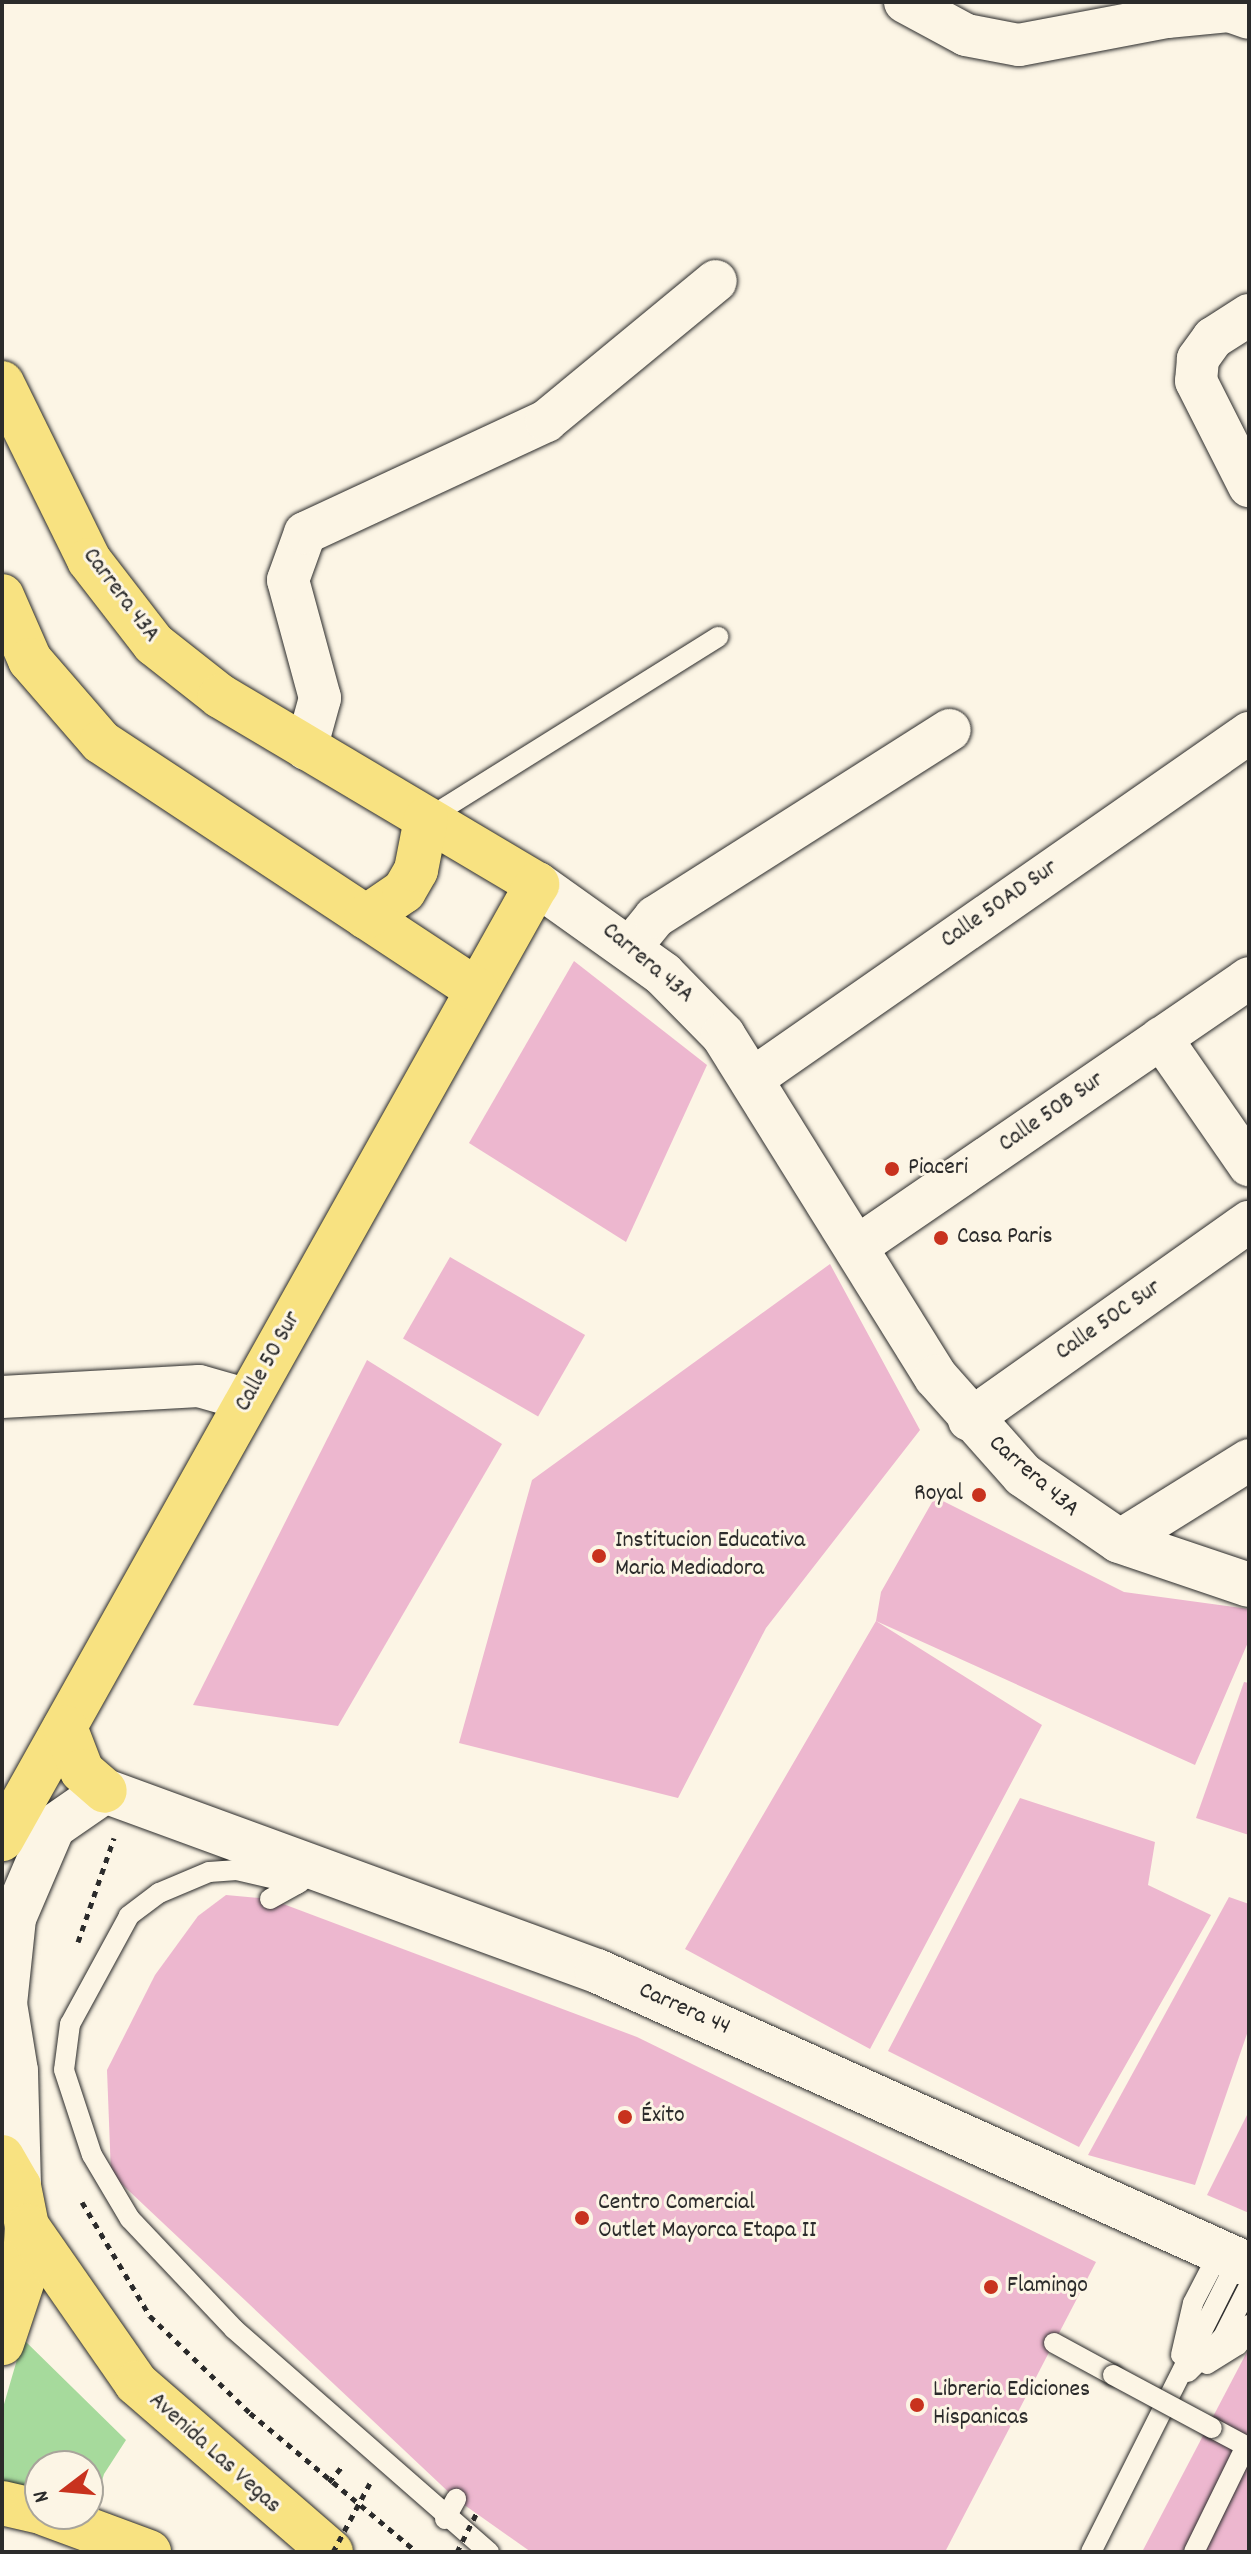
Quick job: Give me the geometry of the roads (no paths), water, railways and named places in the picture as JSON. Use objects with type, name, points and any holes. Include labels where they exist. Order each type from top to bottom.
[{"type":"main road","name":"Carrera 43A","points":[[2,383],[89,560],[154,644],[306,749],[537,884],[629,949],[700,1009],[752,1079],[855,1248],[969,1420],[1070,1513],[1119,1541],[1249,1585]]},
{"type":"main road","points":[[4,608],[30,660],[101,742],[477,990]]},
{"type":"main road","points":[[366,917],[404,891],[416,870],[426,819]]},
{"type":"main road","name":"Calle 50 Sur","points":[[2,1839],[537,884]]},
{"type":"main road","points":[[2,2343],[24,2277],[16,2190],[16,2071],[5,2004],[14,1918],[53,1827],[105,1791],[82,1771],[65,1727]]},
{"type":"main road","name":"Carrera 44","points":[[105,1791],[309,1878],[597,1971],[1239,2265]]},
{"type":"main road","name":"Avenida Las Vegas","points":[[16,2190],[136,2383],[332,2552]]},
{"type":"main road","points":[[2,2503],[24,2508]]},
{"type":"main road","points":[[89,2530],[149,2552]]},
{"type":"street","points":[[905,2],[966,35],[1019,45],[1167,17],[1229,11],[1249,18]]},
{"type":"street","points":[[306,749],[320,698],[288,580],[305,533],[316,522],[546,421],[716,281]]},
{"type":"street","points":[[1249,315],[1213,338],[1198,359],[1196,381],[1249,486]]},
{"type":"street","points":[[629,949],[655,917],[950,730]]},
{"type":"street","name":"Calle 50AD Sur","points":[[752,1079],[1248,730]]},
{"type":"street","name":"Calle 50B Sur","points":[[855,1248],[1249,978]]},
{"type":"street","points":[[1161,1038],[1249,1165]]},
{"type":"street","name":"Calle 50C Sur","points":[[969,1420],[1249,1222]]},
{"type":"street","points":[[2,1397],[199,1386],[248,1400]]},
{"type":"street","points":[[1119,1541],[1249,1460]]},
{"type":"lane","points":[[426,819],[461,804],[718,637]]},
{"type":"lane","points":[[309,1878],[215,1871],[159,1893],[129,1916],[70,2024],[64,2070],[92,2155],[130,2219],[234,2329],[445,2519],[489,2552]]},
{"type":"lane","points":[[270,1899],[309,1878]]},
{"type":"lane","points":[[1091,2552],[1174,2386],[1193,2303],[1239,2265]]},
{"type":"lane","points":[[1174,2386],[1223,2337],[1239,2265]]},
{"type":"lane","points":[[1174,2386],[1238,2345],[1249,2325]]},
{"type":"lane","points":[[1054,2343],[1246,2446],[1194,2552]]},
{"type":"lane","points":[[445,2519],[456,2499]]},
{"type":"place","name":"Piaceri","points":[[892,1169]]},
{"type":"place","name":"Casa Paris","points":[[941,1238]]},
{"type":"place","name":"Royal","points":[[979,1495]]},
{"type":"place","name":"Institucion Educativa Maria Mediadora","points":[[599,1556]]},
{"type":"place","name":"Éxito","points":[[625,2117]]},
{"type":"place","name":"Centro Comercial Outlet Mayorca Etapa II","points":[[582,2218]]},
{"type":"place","name":"Flamingo","points":[[991,2287]]},
{"type":"place","name":"Libreria Ediciones Hispanicas","points":[[917,2405]]}]
